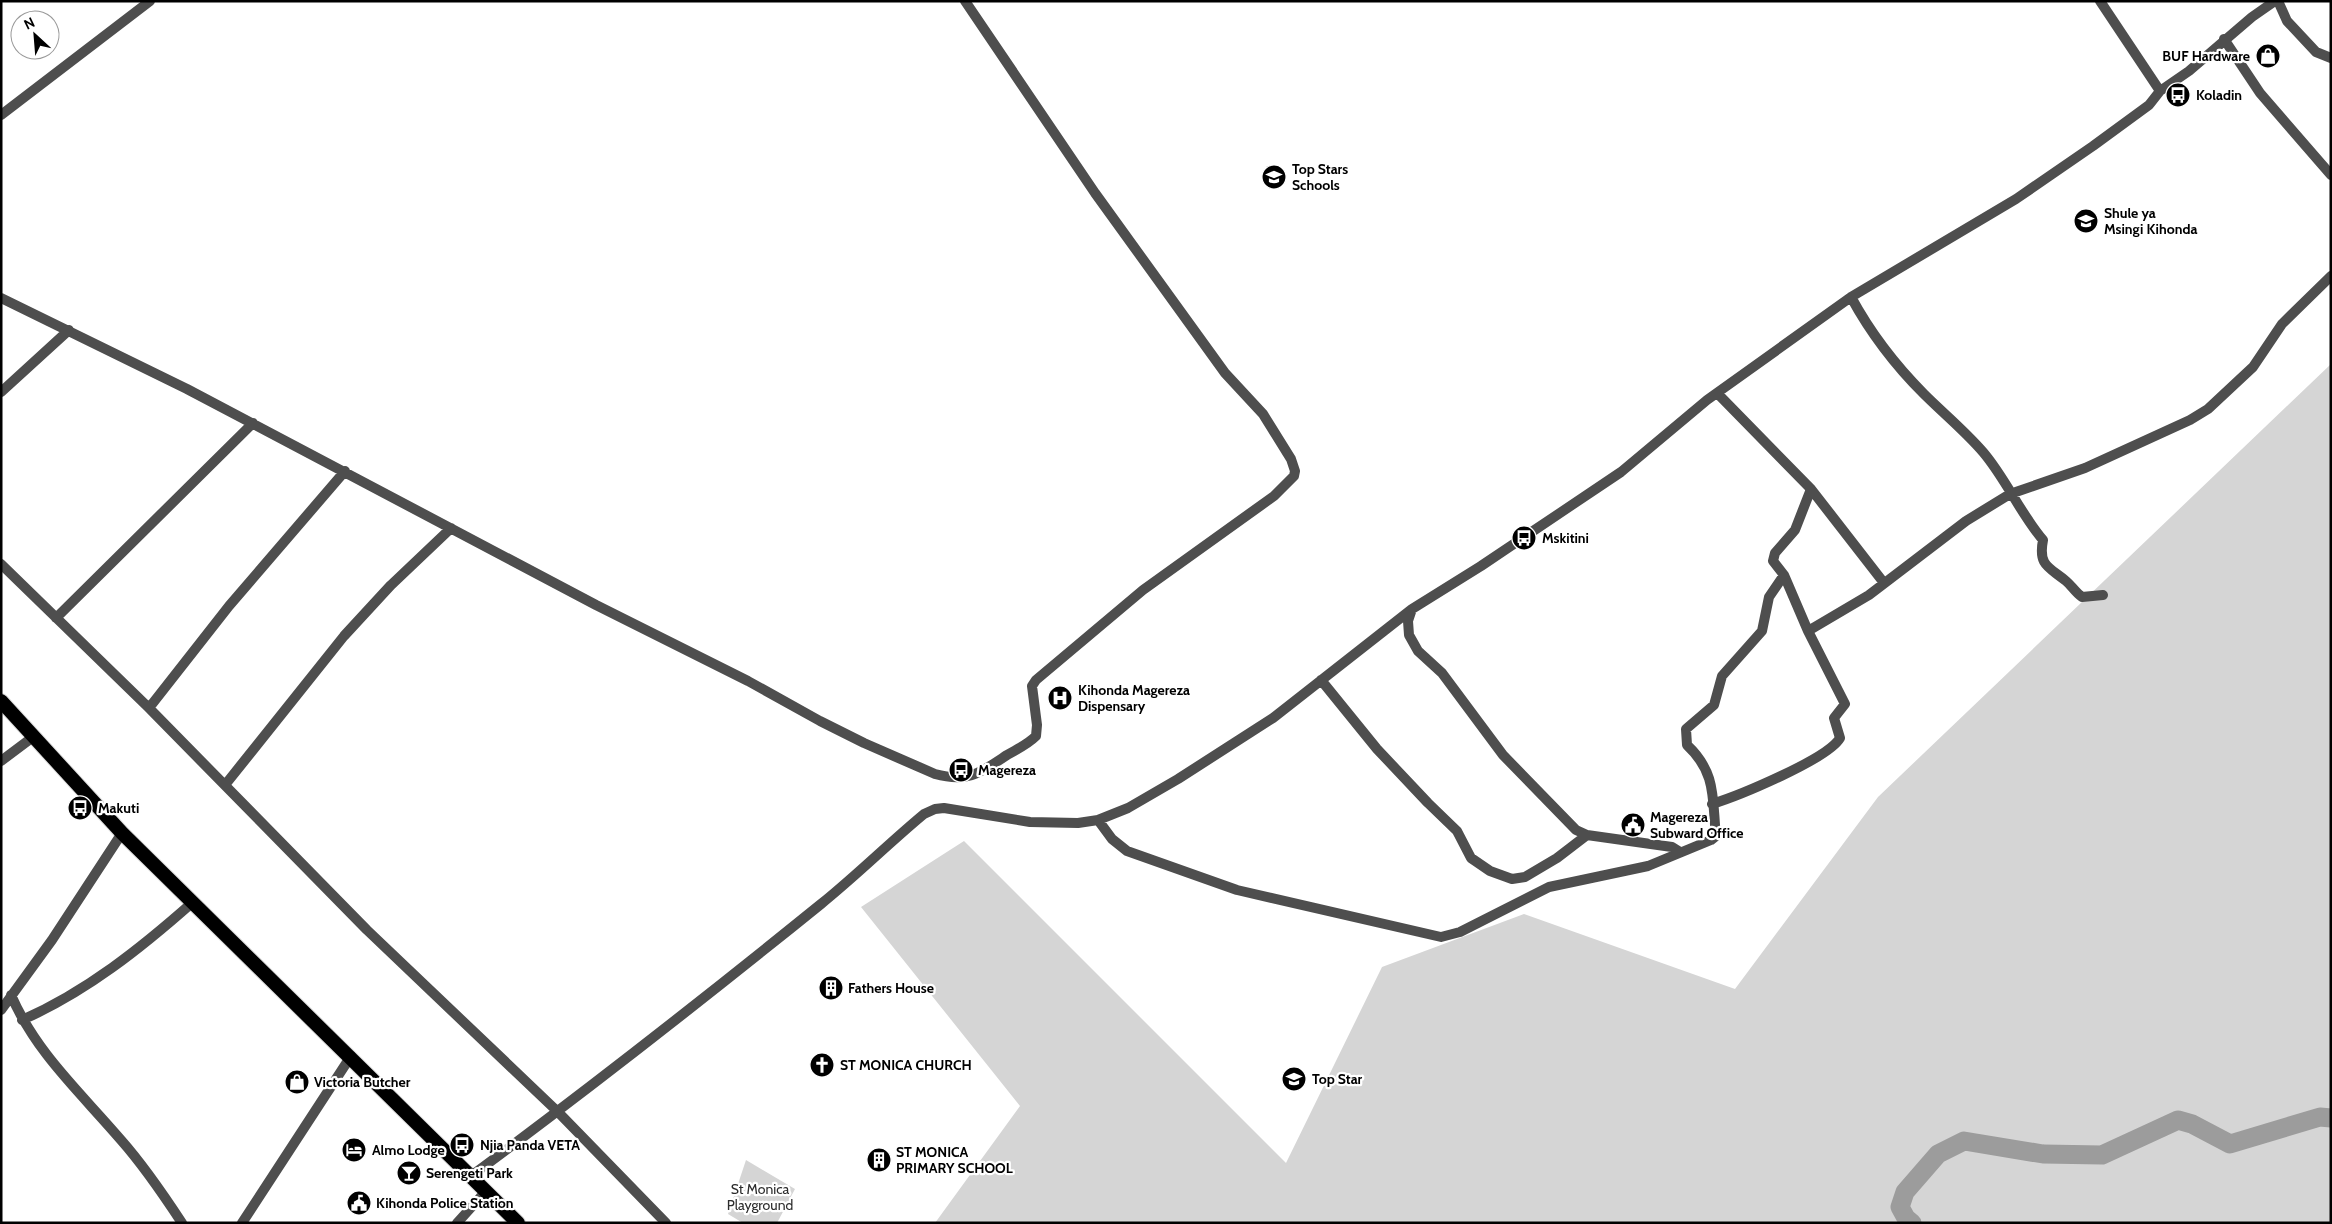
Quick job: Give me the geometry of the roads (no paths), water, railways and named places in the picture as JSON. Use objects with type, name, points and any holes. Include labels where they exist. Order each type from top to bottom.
[{"type":"highway","points":[[1,701],[122,833],[351,1056],[518,1223]]},
{"type":"street","points":[[1,115],[150,1]]},
{"type":"street","points":[[1,298],[69,330],[253,423],[596,605],[674,642],[864,743],[935,774],[966,778],[986,770],[1028,744],[1036,736],[1037,725],[1032,686],[1036,680],[1143,590],[1286,486],[1294,476],[1294,465],[1267,420],[1253,402],[1225,373],[1095,193],[965,1]]},
{"type":"street","points":[[2100,1],[2160,92]]},
{"type":"street","points":[[471,1176],[558,1112],[824,902],[924,814],[935,809],[944,808],[1030,822],[1078,823],[1098,820],[1145,799],[1273,718],[1412,609],[1614,477],[1718,394],[1851,297],[2039,184],[2149,105],[2160,92],[2189,71],[2224,39],[2276,1],[2287,21],[2316,52],[2331,58]]},
{"type":"street","points":[[2224,39],[2260,93],[2331,175]]},
{"type":"street","points":[[1808,631],[1845,611],[1966,521],[2010,494],[2085,468],[2190,420],[2208,409],[2253,368],[2282,324],[2331,276]]},
{"type":"street","points":[[1851,297],[1873,333],[1916,386],[1981,450],[1995,467],[2010,494],[2043,540],[2041,551],[2048,569],[2068,582],[2073,590],[2082,597],[2103,595]]},
{"type":"street","points":[[1,392],[69,330]]},
{"type":"street","points":[[1718,394],[1811,488],[1884,583]]},
{"type":"street","points":[[56,618],[253,423]]},
{"type":"street","points":[[150,708],[229,606],[345,471]]},
{"type":"street","points":[[1712,804],[1729,799],[1812,760],[1829,751],[1840,738],[1834,718],[1845,704],[1808,631],[1784,575],[1774,564],[1774,556],[1795,530],[1811,488]]},
{"type":"street","points":[[225,785],[344,636],[391,585],[451,528]]},
{"type":"street","points":[[1,564],[150,708],[367,930],[558,1112],[666,1223]]},
{"type":"street","points":[[1098,820],[1112,840],[1126,851],[1237,890],[1441,937],[1460,932],[1549,887],[1647,866],[1711,840],[1716,836],[1708,771],[1699,756],[1687,745],[1686,729],[1714,705],[1722,676],[1762,631],[1769,598],[1784,575]]},
{"type":"street","points":[[1412,609],[1408,621],[1409,635],[1418,651],[1442,673],[1503,756],[1576,830],[1587,835],[1672,847],[1680,852]]},
{"type":"street","points":[[1321,680],[1377,749],[1457,831],[1471,858],[1490,871],[1512,879],[1525,877],[1557,858],[1587,835]]},
{"type":"street","points":[[1,761],[32,737]]},
{"type":"street","points":[[1,1010],[52,940],[122,833]]},
{"type":"street","points":[[22,1020],[53,1006],[108,971],[156,934],[193,902]]},
{"type":"street","points":[[11,995],[22,1020],[56,1069],[121,1140],[160,1189],[182,1223]]},
{"type":"street","points":[[242,1223],[351,1056]]},
{"type":"street","points":[[457,1223],[486,1191]]},
{"type":"waterway","points":[[1912,1223],[1906,1218],[1900,1207],[1905,1192],[1938,1154],[1964,1141],[2043,1154],[2102,1155],[2178,1120],[2192,1124],[2230,1144],[2320,1117],[2331,1118]]},
{"type":"place","name":"BUF Hardware","points":[[2268,56]]},
{"type":"place","name":"Koladin","points":[[2178,95]]},
{"type":"place","name":"Top Stars Schools","points":[[1274,177]]},
{"type":"place","name":"Shule ya Msingi Kihonda","points":[[2086,221]]},
{"type":"place","name":"Mskitini","points":[[1524,538]]},
{"type":"place","name":"Kihonda Magereza Dispensary","points":[[1060,698]]},
{"type":"place","name":"Magereza","points":[[961,770]]},
{"type":"place","name":"Makuti","points":[[80,808]]},
{"type":"place","name":"Magereza Subward Office","points":[[1633,825]]},
{"type":"place","name":"Fathers House","points":[[831,988]]},
{"type":"place","name":"ST MONICA CHURCH","points":[[822,1065]]},
{"type":"place","name":"Top Star","points":[[1294,1079]]},
{"type":"place","name":"Victoria Butcher","points":[[297,1082]]},
{"type":"place","name":"Njia Panda VETA","points":[[462,1145]]},
{"type":"place","name":"Almo Lodge","points":[[354,1150]]},
{"type":"place","name":"ST MONICA PRIMARY SCHOOL","points":[[879,1160]]},
{"type":"place","name":"Serengeti Park","points":[[409,1173]]},
{"type":"place","name":"Kihonda Police Station","points":[[359,1203]]},
{"type":"park label","name":"St Monica Playground","points":[[760,1198]]}]
